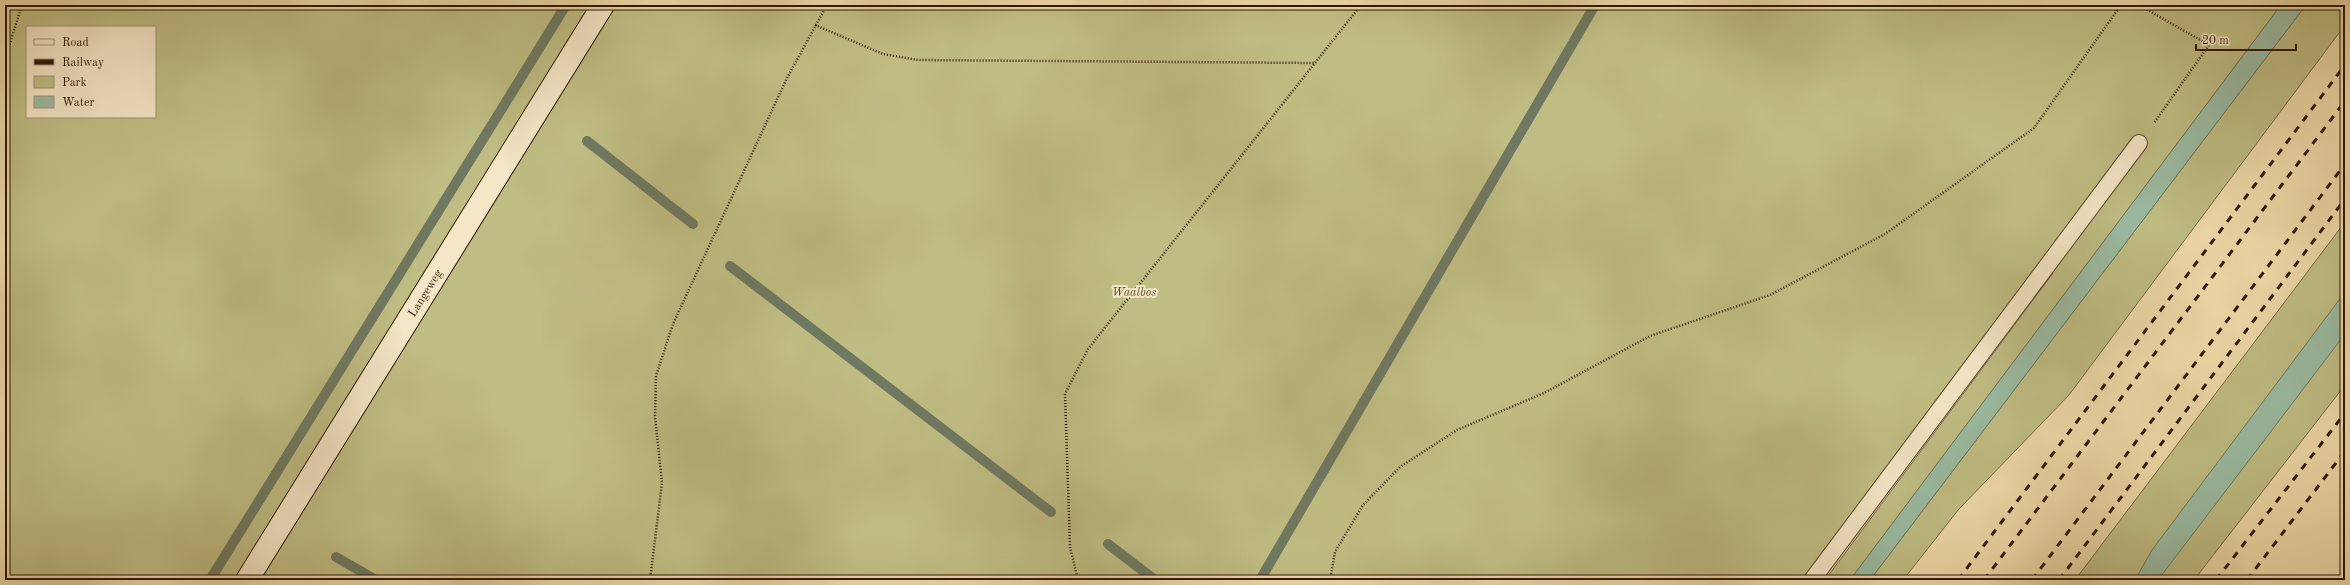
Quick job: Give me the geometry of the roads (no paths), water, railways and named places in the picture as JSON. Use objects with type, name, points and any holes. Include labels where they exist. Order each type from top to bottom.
[{"type":"main road","name":"Langeweg","points":[[247,580],[603,5]]},
{"type":"lane","points":[[1812,580],[2139,142]]},
{"type":"water","points":[[2281,5],[2306,5],[1870,580],[1850,580]]},
{"type":"water","points":[[2345,292],[2345,334],[2158,580],[2135,580],[2152,550]]},
{"type":"waterway","points":[[210,580],[566,5]]},
{"type":"waterway","points":[[1260,580],[1595,5]]},
{"type":"waterway","points":[[587,141],[693,224]]},
{"type":"waterway","points":[[730,266],[1051,512]]},
{"type":"waterway","points":[[1108,544],[1155,580]]},
{"type":"waterway","points":[[336,557],[376,580]]},
{"type":"railway","points":[[1958,580],[2345,65]]},
{"type":"railway","points":[[1984,580],[2345,101]]},
{"type":"railway","points":[[2032,580],[2345,164]]},
{"type":"railway","points":[[2059,580],[2345,199]]},
{"type":"railway","points":[[2216,580],[2345,413]]},
{"type":"railway","points":[[2247,580],[2345,451]]},
{"type":"park label","name":"Waalbos","points":[[1134,292]]}]
